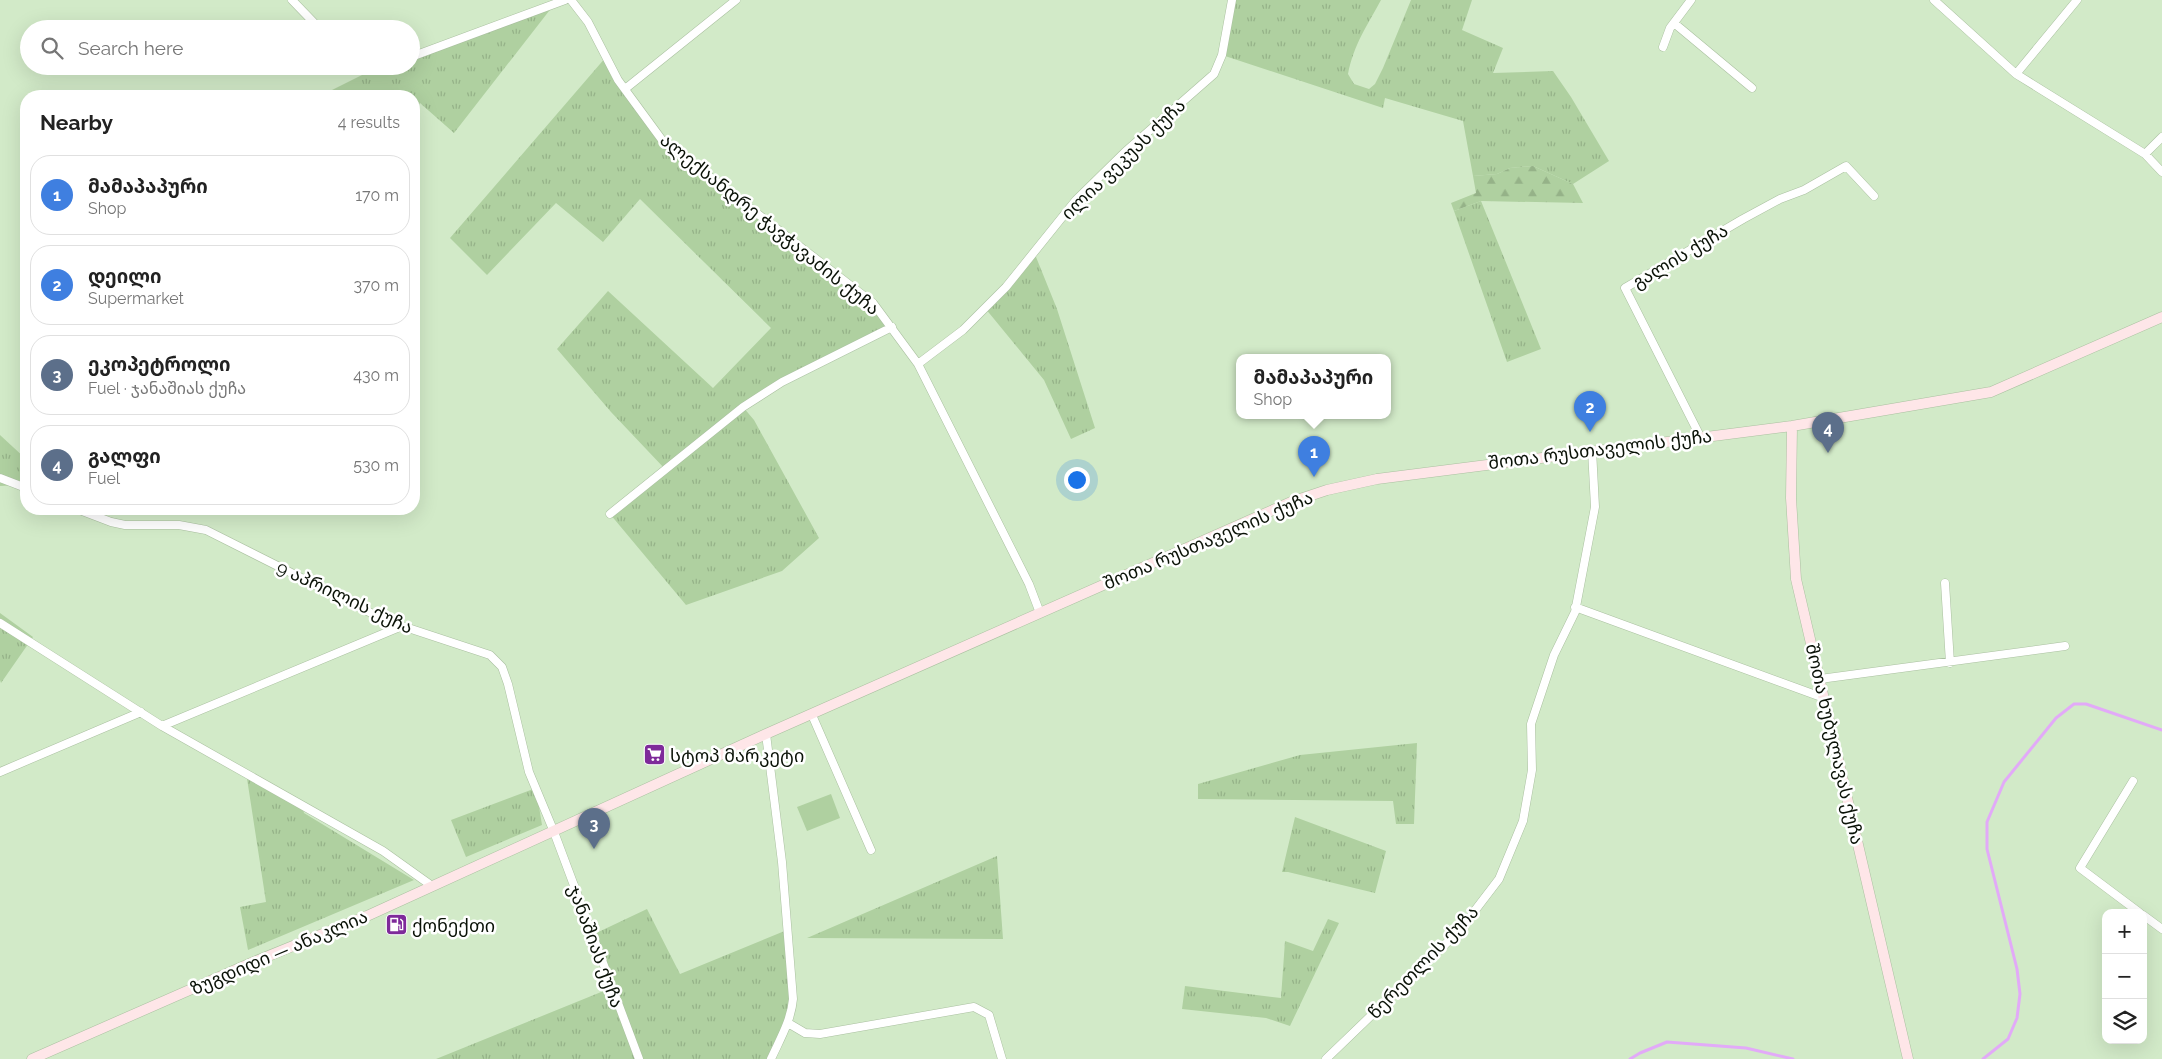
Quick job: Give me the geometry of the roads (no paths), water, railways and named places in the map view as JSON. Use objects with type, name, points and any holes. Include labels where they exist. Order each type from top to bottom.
[{"type":"main road","name":"შოთა რუსთაველის ქუჩა","points":[[554,832],[766,734],[1279,507],[1327,490],[1377,478],[1700,436],[1792,426],[1991,392],[2162,318]]},
{"type":"main road","name":"შოთა ხუბულავას ქუჩა","points":[[1792,426],[1791,498],[1796,579],[1908,1059]]},
{"type":"main road","name":"ზუგდიდი — ანაკლია","points":[[32,1059],[251,963],[366,916],[554,832]]},
{"type":"street","points":[[292,0],[311,20]]},
{"type":"street","points":[[420,54],[565,0]]},
{"type":"street","name":"ალექსანდრე ჭავჭავაძის ქუჩა","points":[[571,0],[588,22],[625,89],[662,140],[872,303],[892,327],[918,364],[1029,584],[1040,613]]},
{"type":"street","points":[[625,89],[736,0]]},
{"type":"street","name":"ილია ვეკუას ქუჩა","points":[[918,364],[963,330],[1006,287],[1076,200],[1125,152],[1214,74],[1222,55],[1232,0]]},
{"type":"street","points":[[1663,47],[1674,23],[1691,0]]},
{"type":"street","points":[[1934,0],[2016,74],[2146,154],[2162,172]]},
{"type":"street","points":[[2016,74],[2077,0]]},
{"type":"street","points":[[1674,23],[1752,88]]},
{"type":"street","points":[[2146,154],[2162,137]]},
{"type":"street","name":"გალის ქუჩა","points":[[1700,436],[1625,288],[1743,218],[1804,190],[1846,166],[1874,196]]},
{"type":"street","points":[[610,514],[743,407],[782,382],[892,327]]},
{"type":"street","name":"წერეთლის ქუჩა","points":[[1326,1059],[1460,930],[1499,879],[1523,821],[1532,770],[1531,724],[1554,655],[1576,607],[1596,507],[1592,450]]},
{"type":"street","points":[[0,478],[20,486]]},
{"type":"street","name":"9 აპრილის ქუჩა","points":[[93,515],[125,525],[180,525],[206,530],[387,620],[490,655],[502,667],[508,684],[529,772],[554,832]]},
{"type":"street","points":[[1945,583],[1950,663]]},
{"type":"street","points":[[1576,607],[1824,698]]},
{"type":"street","points":[[0,623],[162,726],[291,797],[383,851],[432,886]]},
{"type":"street","points":[[162,726],[402,626]]},
{"type":"street","points":[[1820,679],[2065,646]]},
{"type":"street","points":[[0,772],[141,712]]},
{"type":"street","points":[[812,714],[871,850]]},
{"type":"street","points":[[766,734],[782,862],[792,989],[792,1013],[771,1059]]},
{"type":"street","points":[[2133,781],[2080,868],[2135,909]]},
{"type":"street","name":"ჯანაშიას ქუჩა","points":[[554,832],[639,1059]]},
{"type":"street","points":[[2147,918],[2162,929]]},
{"type":"street","points":[[788,1023],[805,1032],[820,1034],[974,1008],[989,1016],[1002,1059]]},
{"type":"waterway","points":[[1983,1059],[2008,1039],[2017,1018],[2020,994],[2017,969],[1987,849],[1987,822],[2004,782],[2056,718],[2074,704],[2086,704],[2162,730]]},
{"type":"waterway","points":[[1630,1059],[1667,1042],[1746,1048],[1793,1059]]},
{"type":"place","name":"დეილი","points":[[1590,432]]},
{"type":"place","name":"გალფი","points":[[1828,453]]},
{"type":"place","name":"მამაპაპური","points":[[1314,477]]},
{"type":"place","name":"სტოპ მარკეტი","points":[[654,755]]},
{"type":"place","name":"ეკოპეტროლი","points":[[594,849]]},
{"type":"place","name":"ქონექთი","points":[[396,925]]}]
